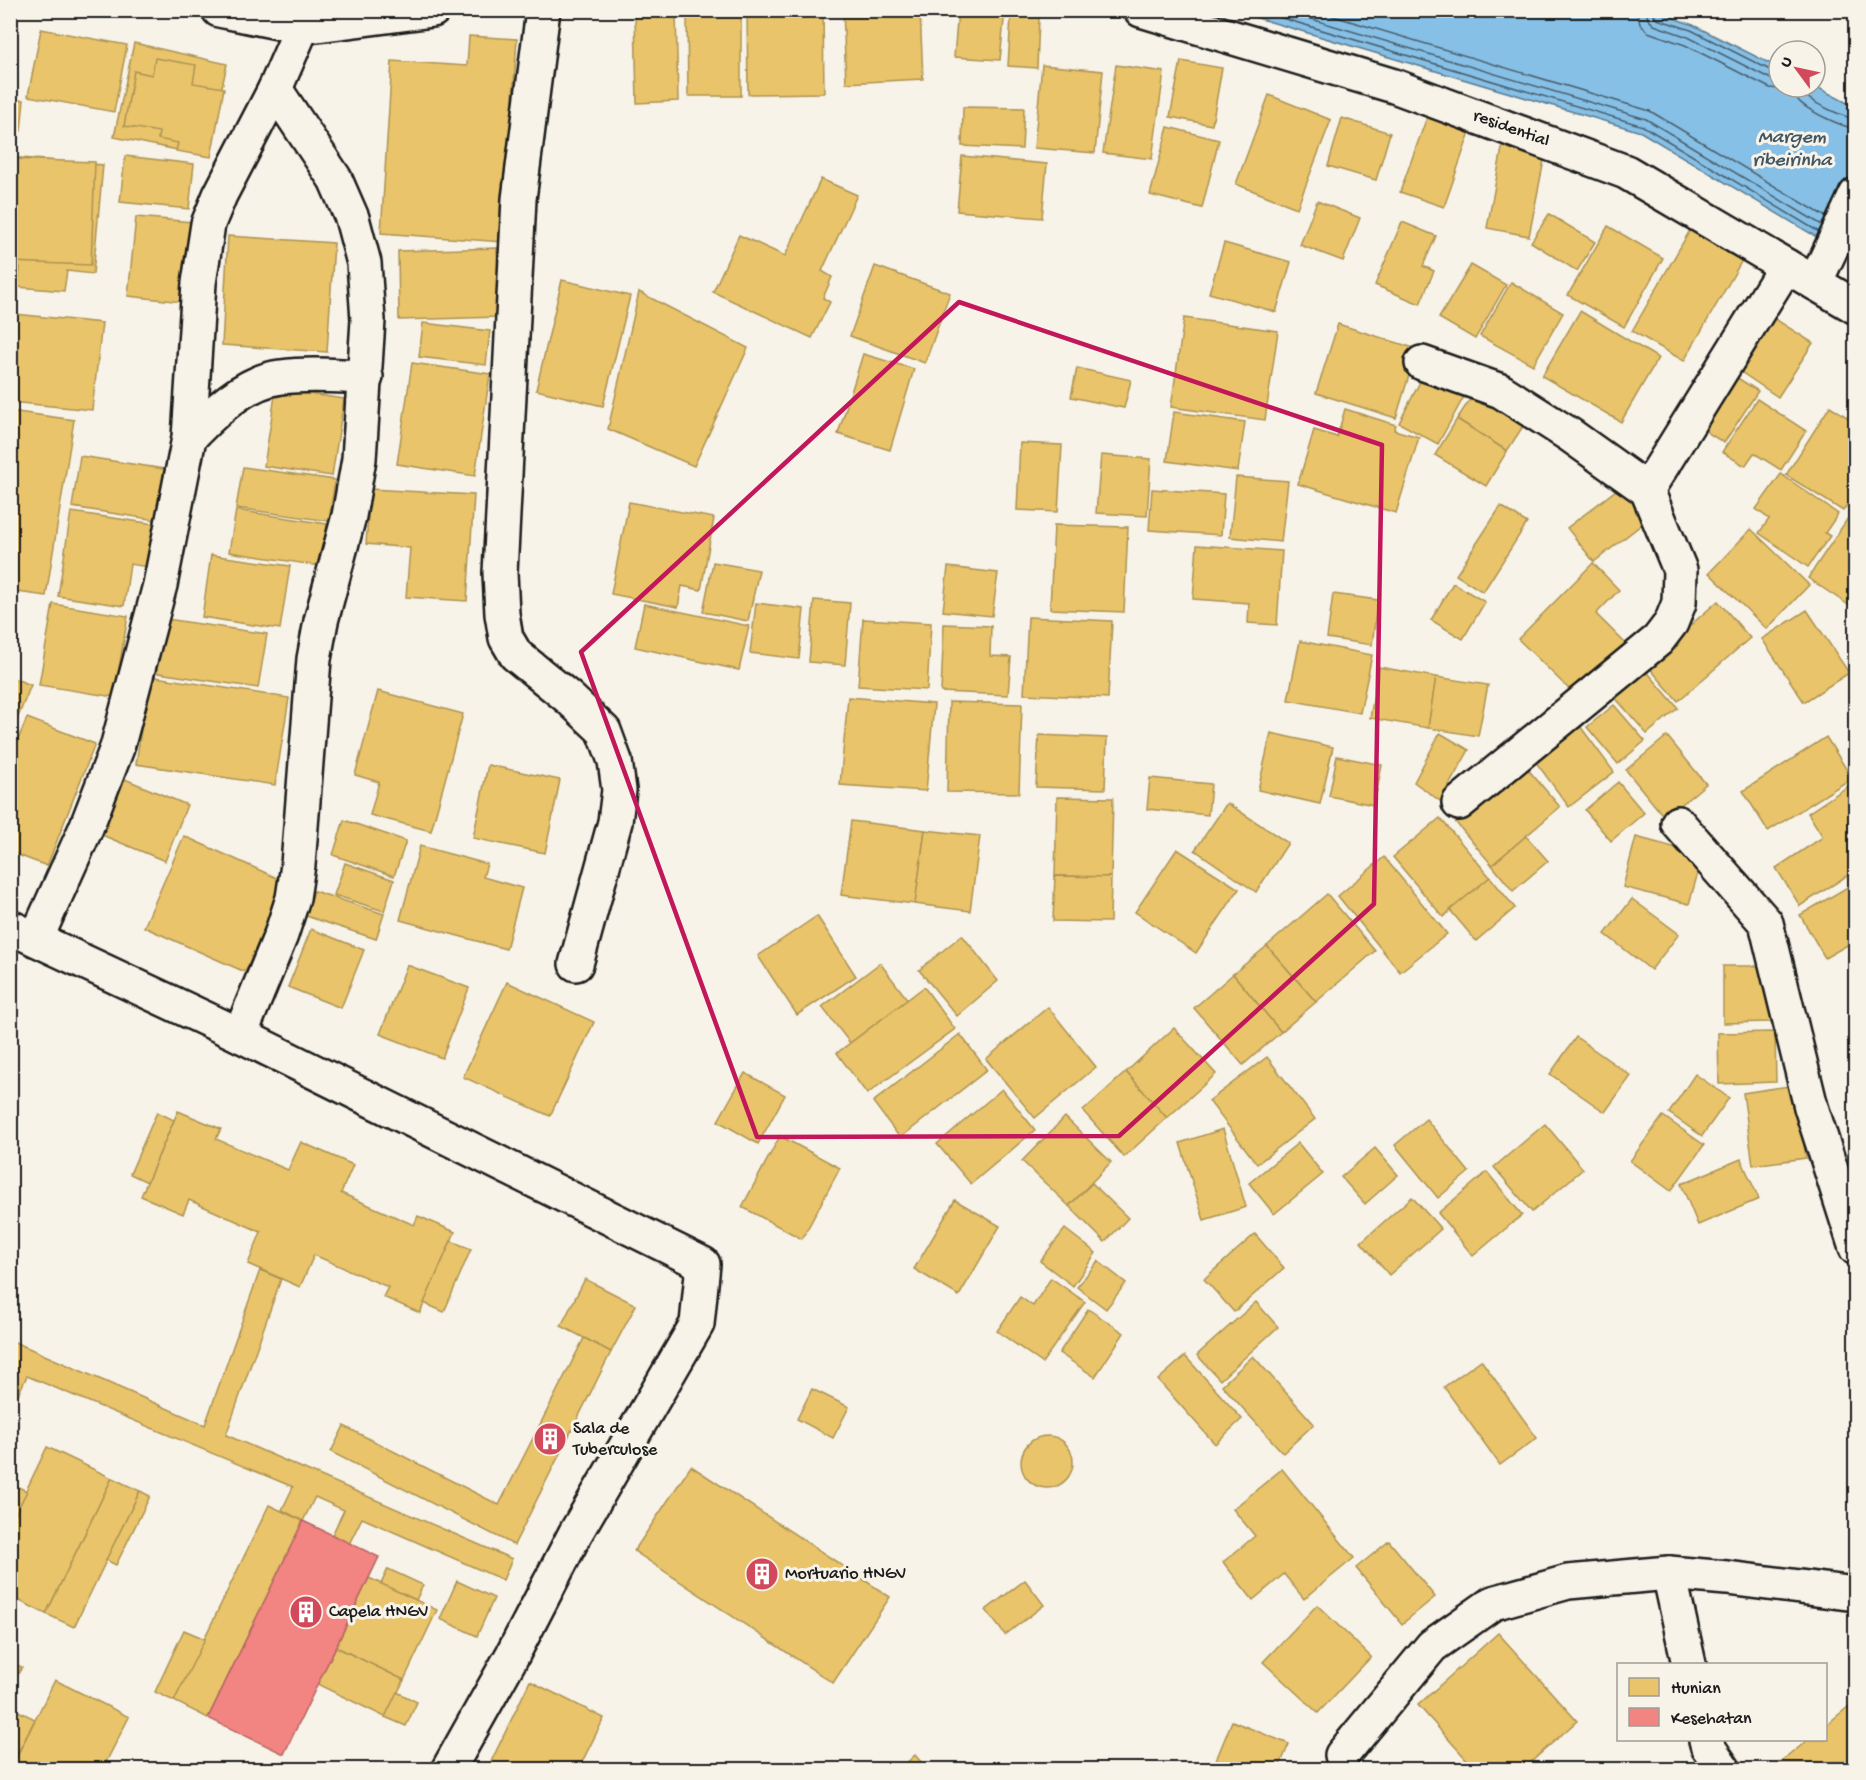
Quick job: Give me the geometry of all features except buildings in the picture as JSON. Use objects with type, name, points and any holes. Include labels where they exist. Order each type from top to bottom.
[{"type":"street","points":[[219,10],[302,27],[433,10]]},
{"type":"street","points":[[543,10],[519,200],[500,573],[501,614],[506,638],[516,655],[604,730],[615,761],[619,790],[615,822],[576,964]]},
{"type":"street","name":"residential","points":[[1141,10],[1394,86],[1626,172],[1786,266],[1822,269],[1856,307]]},
{"type":"street","points":[[302,27],[275,88],[220,195],[208,224],[199,283],[189,438],[160,585],[117,748],[86,828],[23,933],[240,1035],[703,1264],[697,1324],[575,1534],[448,1770]]},
{"type":"street","points":[[240,1035],[293,898],[298,864],[314,659],[321,621],[349,516],[359,459],[366,377],[368,320],[364,263],[352,218],[336,179],[275,88]]},
{"type":"street","points":[[1822,269],[1856,195]]},
{"type":"street","points":[[1647,490],[1786,266]]},
{"type":"street","points":[[1422,363],[1501,391],[1647,490],[1680,570],[1679,603],[1671,623],[1658,640],[1459,803]]},
{"type":"street","points":[[189,438],[214,412],[256,384],[280,377],[314,375],[366,377]]},
{"type":"street","points":[[1678,823],[1766,923],[1811,1107],[1856,1248]]},
{"type":"street","points":[[1342,1755],[1432,1646],[1493,1603],[1568,1582],[1669,1573],[1856,1594]]},
{"type":"street","points":[[1669,1573],[1689,1663]]},
{"type":"street","points":[[1707,1741],[1724,1770]]},
{"type":"highlighted area","points":[[959,302],[1382,445],[1374,904],[1119,1136],[757,1137],[581,652]]},
{"type":"water","name":"Margem ribeirinha","points":[[1651,10],[1693,25],[1767,62],[1767,99],[1827,99],[1827,92],[1855,107],[1855,260],[1641,132],[1234,11]]},
{"type":"place","name":"Sala de Tuberculose","points":[[550,1439]]},
{"type":"place","name":"Mortuario HNGV","points":[[762,1574]]},
{"type":"place","name":"Capela HNGV","points":[[306,1612]]}]
